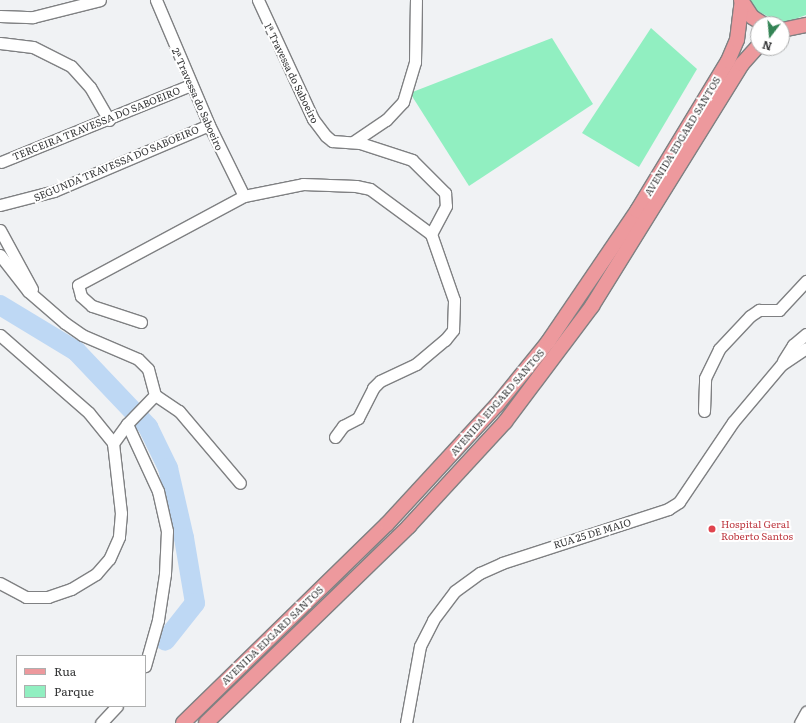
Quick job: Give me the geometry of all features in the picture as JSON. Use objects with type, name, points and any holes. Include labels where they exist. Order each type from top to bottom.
[{"type":"main road","points":[[742,1],[751,16]]},
{"type":"main road","name":"AVENIDA EDGARD SANTOS","points":[[183,723],[387,524],[497,405],[548,342],[637,210],[728,61],[737,40],[742,1]]},
{"type":"main road","points":[[790,29],[806,25]]},
{"type":"main road","name":"AVENIDA EDGARD SANTOS","points":[[206,723],[410,526],[510,417],[592,306],[742,64],[750,55]]},
{"type":"street","points":[[0,16],[39,16],[100,0]]},
{"type":"street","name":"2ª Travessa do Saboeiro","points":[[156,0],[191,85],[244,196]]},
{"type":"street","name":"1ª Travessa do Saboeiro","points":[[258,0],[313,119],[332,141],[353,142]]},
{"type":"street","points":[[353,142],[386,120],[403,102],[415,62],[416,0]]},
{"type":"street","points":[[0,43],[33,47],[71,66],[90,87],[109,120]]},
{"type":"street","name":"TERCEIRA TRAVESSA DO SABOEIRO","points":[[1,162],[109,120],[191,85]]},
{"type":"street","name":"SEGUNDA TRAVESSA DO SABOEIRO","points":[[0,205],[54,191],[209,125]]},
{"type":"street","points":[[353,142],[412,160],[444,193],[446,206],[431,234]]},
{"type":"street","points":[[141,322],[92,306],[81,296],[78,285],[244,196],[283,187],[322,183],[356,186],[380,197],[431,234],[454,300],[453,330],[445,340],[416,364],[380,381],[373,388],[358,418],[343,426],[335,437]]},
{"type":"street","points":[[0,230],[39,301]]},
{"type":"street","points":[[0,255],[39,301],[82,335],[138,359],[148,369],[155,395],[179,411],[240,483]]},
{"type":"street","points":[[704,411],[705,378],[719,348],[750,316],[759,310],[776,312],[806,281]]},
{"type":"street","points":[[781,365],[793,345],[806,334]]},
{"type":"street","points":[[0,335],[89,413],[113,443],[122,513],[119,536],[109,559],[96,574],[48,597],[26,597],[0,583]]},
{"type":"street","name":"RUA 25 DE MAIO","points":[[406,723],[420,646],[433,620],[455,591],[480,573],[508,561],[668,509],[679,502],[733,422],[781,365],[806,348]]},
{"type":"street","points":[[113,443],[127,424],[155,395]]},
{"type":"street","points":[[127,424],[156,485],[167,531],[165,574],[158,620],[146,662]]},
{"type":"street","points":[[101,723],[116,707]]},
{"type":"street","points":[[800,723],[806,712]]},
{"type":"green space","points":[[749,0],[806,0],[806,15],[790,21],[790,16],[767,16],[756,10]]},
{"type":"green space","points":[[651,28],[697,69],[639,167],[582,133]]},
{"type":"green space","points":[[552,38],[593,104],[469,186],[410,93]]},
{"type":"waterway","points":[[0,305],[76,351],[148,427],[168,468],[184,538],[195,603],[165,641]]},
{"type":"place","name":"Hospital Geral Roberto Santos","points":[[712,529]]}]
